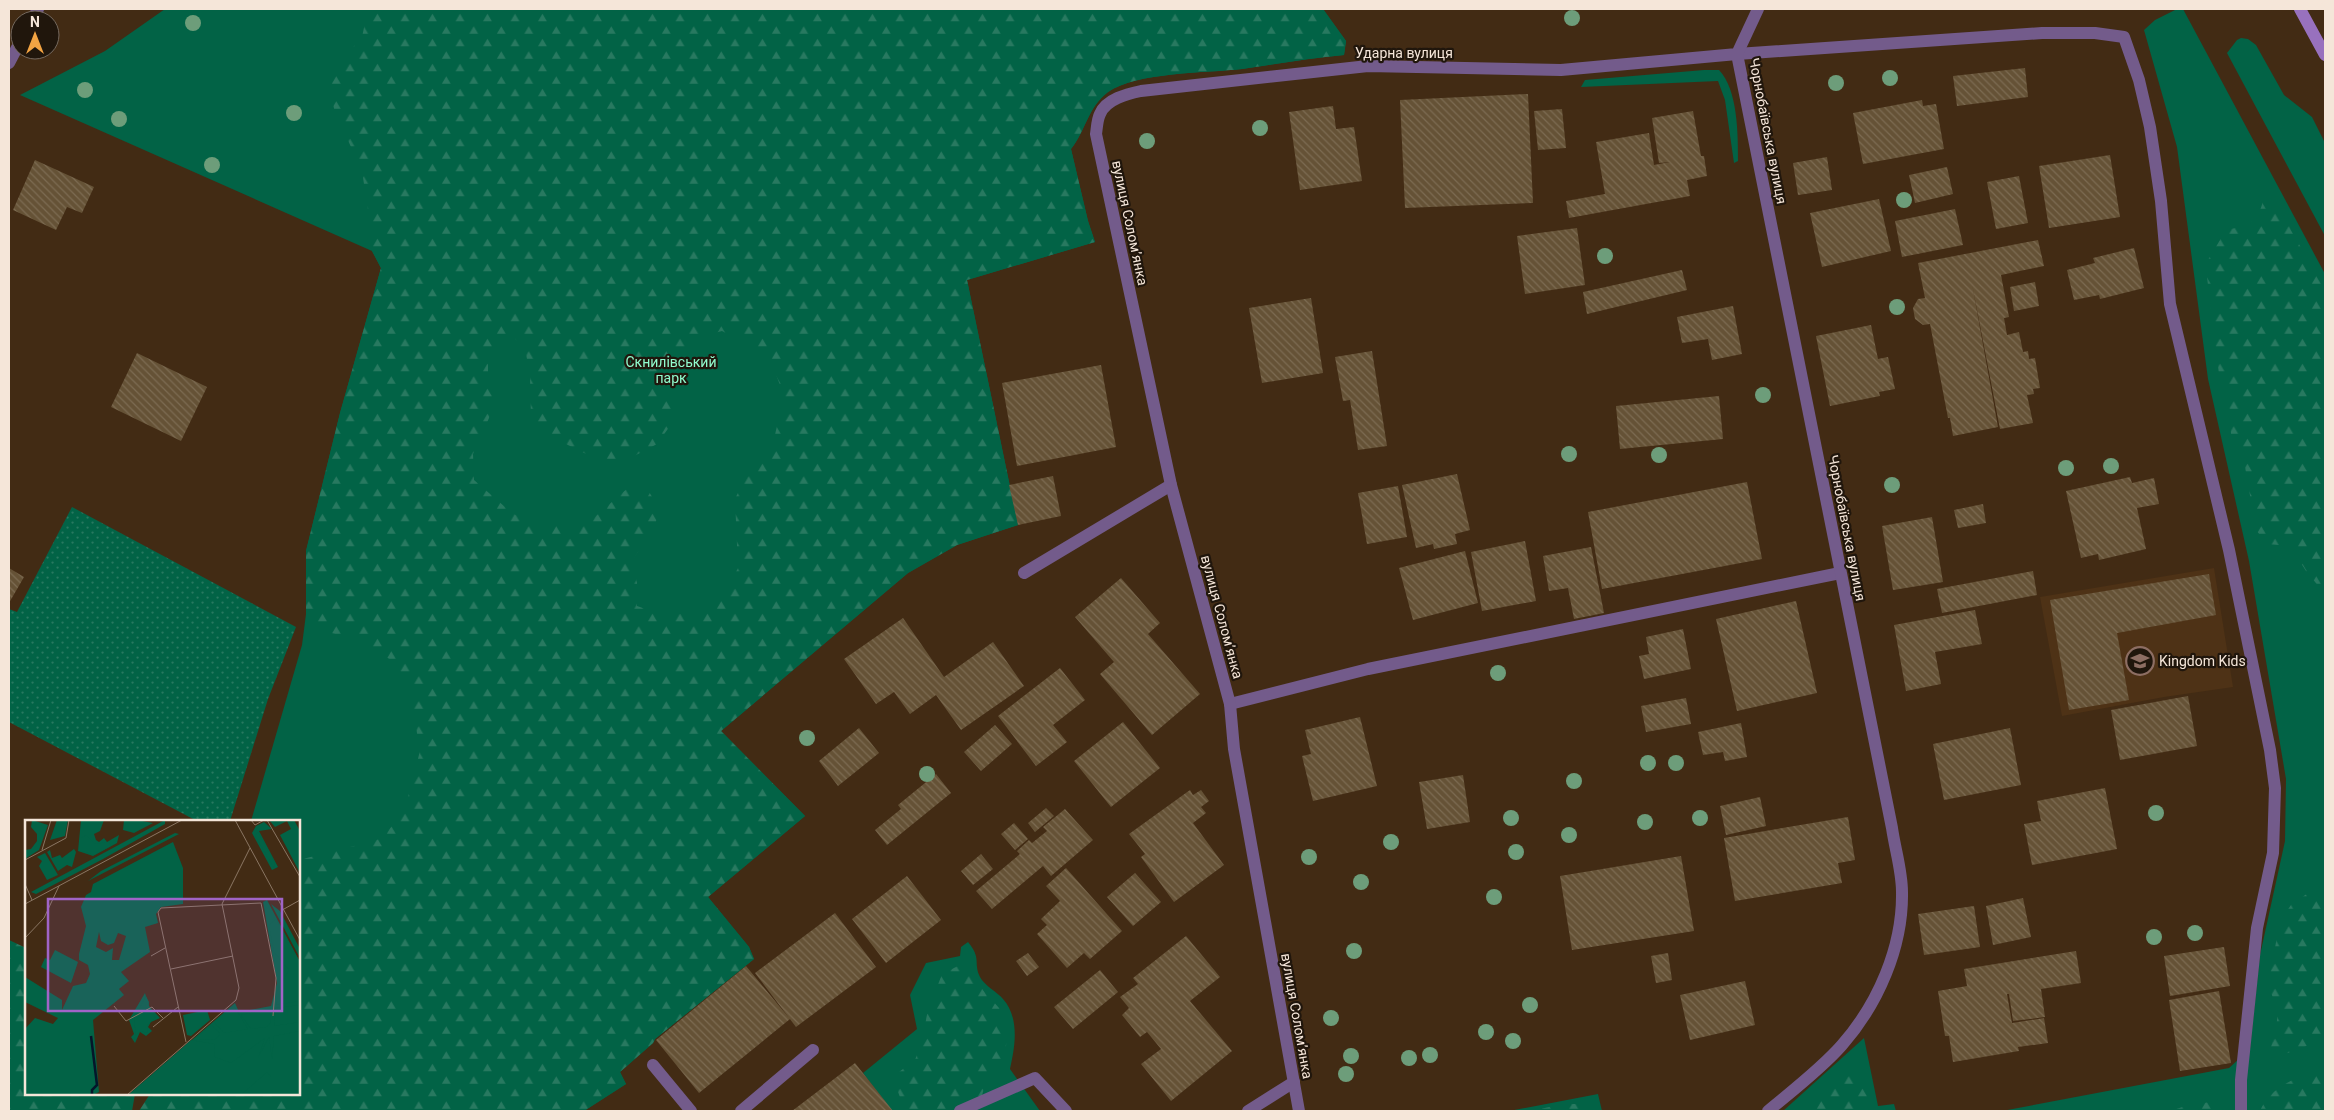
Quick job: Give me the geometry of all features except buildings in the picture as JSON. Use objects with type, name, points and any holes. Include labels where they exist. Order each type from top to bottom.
[{"type":"main road","points":[[2300,9],[2325,55]]},
{"type":"street","name":"Чорнобаївська вулиця","points":[[1758,9],[1737,54],[1892,828],[1902,891],[1900,922],[1889,968],[1870,1006],[1842,1046],[1768,1111]]},
{"type":"street","name":"Ударна вулиця","points":[[1096,134],[1100,113],[1124,94],[1141,90],[1368,66],[1561,70],[1737,54],[2042,33],[2095,33],[2124,37],[2139,80],[2150,127],[2161,201],[2170,304],[2229,550],[2270,750],[2274,779],[2273,852],[2257,928],[2241,1080],[2241,1111]]},
{"type":"street","name":"вулиця Соломʼянка","points":[[1096,134],[1171,485],[1230,704],[1234,749],[1299,1111]]},
{"type":"street","points":[[1024,573],[1171,485]]},
{"type":"street","points":[[1230,704],[1368,669],[1840,573]]},
{"type":"street","points":[[741,1111],[813,1050]]},
{"type":"street","points":[[653,1065],[691,1111]]},
{"type":"street","points":[[960,1111],[1035,1078],[1066,1111]]},
{"type":"street","points":[[1248,1111],[1294,1082]]},
{"type":"shaded area","name":"Kingdom Kids","points":[[2214,568],[2233,687],[2164,697],[2062,716],[2040,597]]},
{"type":"green space","name":"Скнилівський парк","points":[[165,9],[1323,9],[1346,41],[1344,55],[1242,69],[1172,74],[1121,85],[1108,92],[1091,112],[1071,149],[1088,221],[1095,242],[967,280],[1018,525],[957,545],[908,573],[721,731],[805,816],[708,897],[749,947],[754,959],[655,1039],[653,1043],[620,1072],[626,1084],[584,1111],[300,1094],[300,820],[251,820],[302,645],[306,614],[306,551],[340,413],[381,268],[372,251],[20,95],[105,51]]},
{"type":"green space","name":"Скнилівський парк","points":[[368,9],[1323,9],[1346,41],[1344,55],[1242,69],[1172,74],[1121,85],[1108,92],[1091,112],[1071,149],[1088,221],[1095,242],[967,280],[1018,525],[957,545],[908,573],[721,731],[805,816],[708,897],[749,947],[754,959],[655,1039],[653,1043],[620,1072],[626,1084],[584,1111],[139,1111],[149,1095],[300,1095],[300,860],[377,840],[403,816],[420,751],[410,691],[396,663],[356,639],[323,631],[306,614],[306,551],[340,413],[381,268],[372,251],[373,243],[362,171],[335,112],[326,78],[362,37]],"holes":[[[722,331],[754,348],[774,369],[784,396],[774,439],[745,478],[735,499],[738,568],[726,592],[706,608],[687,614],[657,613],[637,606],[637,583],[632,561],[651,532],[657,516],[652,497],[644,485],[629,487],[589,522],[575,526],[528,521],[512,513],[474,480],[473,454],[489,418],[495,397],[488,373],[488,357],[496,337],[509,333],[525,348],[530,376],[531,419],[544,433],[601,461],[621,463],[657,444],[675,419],[675,376],[678,361],[687,345],[699,337]]]},
{"type":"green space","points":[[2177,9],[2183,9],[2325,274],[2325,1111],[2002,1111],[2229,1068],[2250,1049],[2260,955],[2285,841],[2286,779],[2249,561],[2208,379],[2177,147],[2144,30],[2155,20]]},
{"type":"green space","points":[[2241,38],[2248,39],[2256,45],[2284,95],[2312,117],[2325,143],[2325,236],[2227,53],[2237,40]]},
{"type":"green space","points":[[1719,70],[1730,89],[1736,113],[1738,138],[1738,161],[1734,163],[1725,100],[1718,81],[1581,87],[1585,80]]},
{"type":"green space","points":[[2264,197],[2275,199],[2286,214],[2291,230],[2325,290],[2325,594],[2306,571],[2290,546],[2267,544],[2256,530],[2243,455],[2231,434],[2229,402],[2219,374],[2207,277],[2208,260],[2226,230],[2247,224],[2256,218]]},
{"type":"green space","points":[[72,507],[296,627],[268,699],[230,820],[195,820],[9,722],[9,609],[17,612]]},
{"type":"green space","points":[[2325,881],[2325,1039],[2288,1053],[2277,1055],[2271,1047],[2277,1021],[2277,1008],[2268,985],[2280,921],[2291,905]]},
{"type":"green space","points":[[9,940],[25,948],[25,1095],[135,1095],[132,1111],[9,1111]]},
{"type":"green space","points":[[968,942],[975,953],[980,977],[984,983],[1003,999],[1012,1015],[1015,1033],[1010,1069],[1040,1111],[892,1111],[863,1073],[917,1029],[910,995],[926,963],[960,956],[961,947]]},
{"type":"green space","points":[[958,966],[971,969],[983,990],[999,1008],[1009,1030],[1005,1051],[993,1079],[984,1088],[980,1103],[989,1111],[905,1111],[897,1089],[899,1072],[915,1060],[923,1038],[927,1014],[942,974]]},
{"type":"green space","points":[[1864,1038],[1878,1106],[1894,1104],[1896,1111],[1783,1111]]},
{"type":"green space","points":[[2325,1069],[2325,1111],[2260,1111],[2265,1102],[2279,1088],[2297,1078]]},
{"type":"green space","points":[[1856,1071],[1865,1088],[1872,1111],[1805,1111],[1840,1072]]},
{"type":"green space","points":[[1598,1094],[1602,1111],[1509,1111]]},
{"type":"green space","points":[[2212,1102],[2225,1111],[2170,1111],[2192,1104]]},
{"type":"green space","points":[[1563,1104],[1583,1104],[1593,1111],[1531,1111]]},
{"type":"place","name":"Kingdom Kids","points":[[2140,661]]}]
